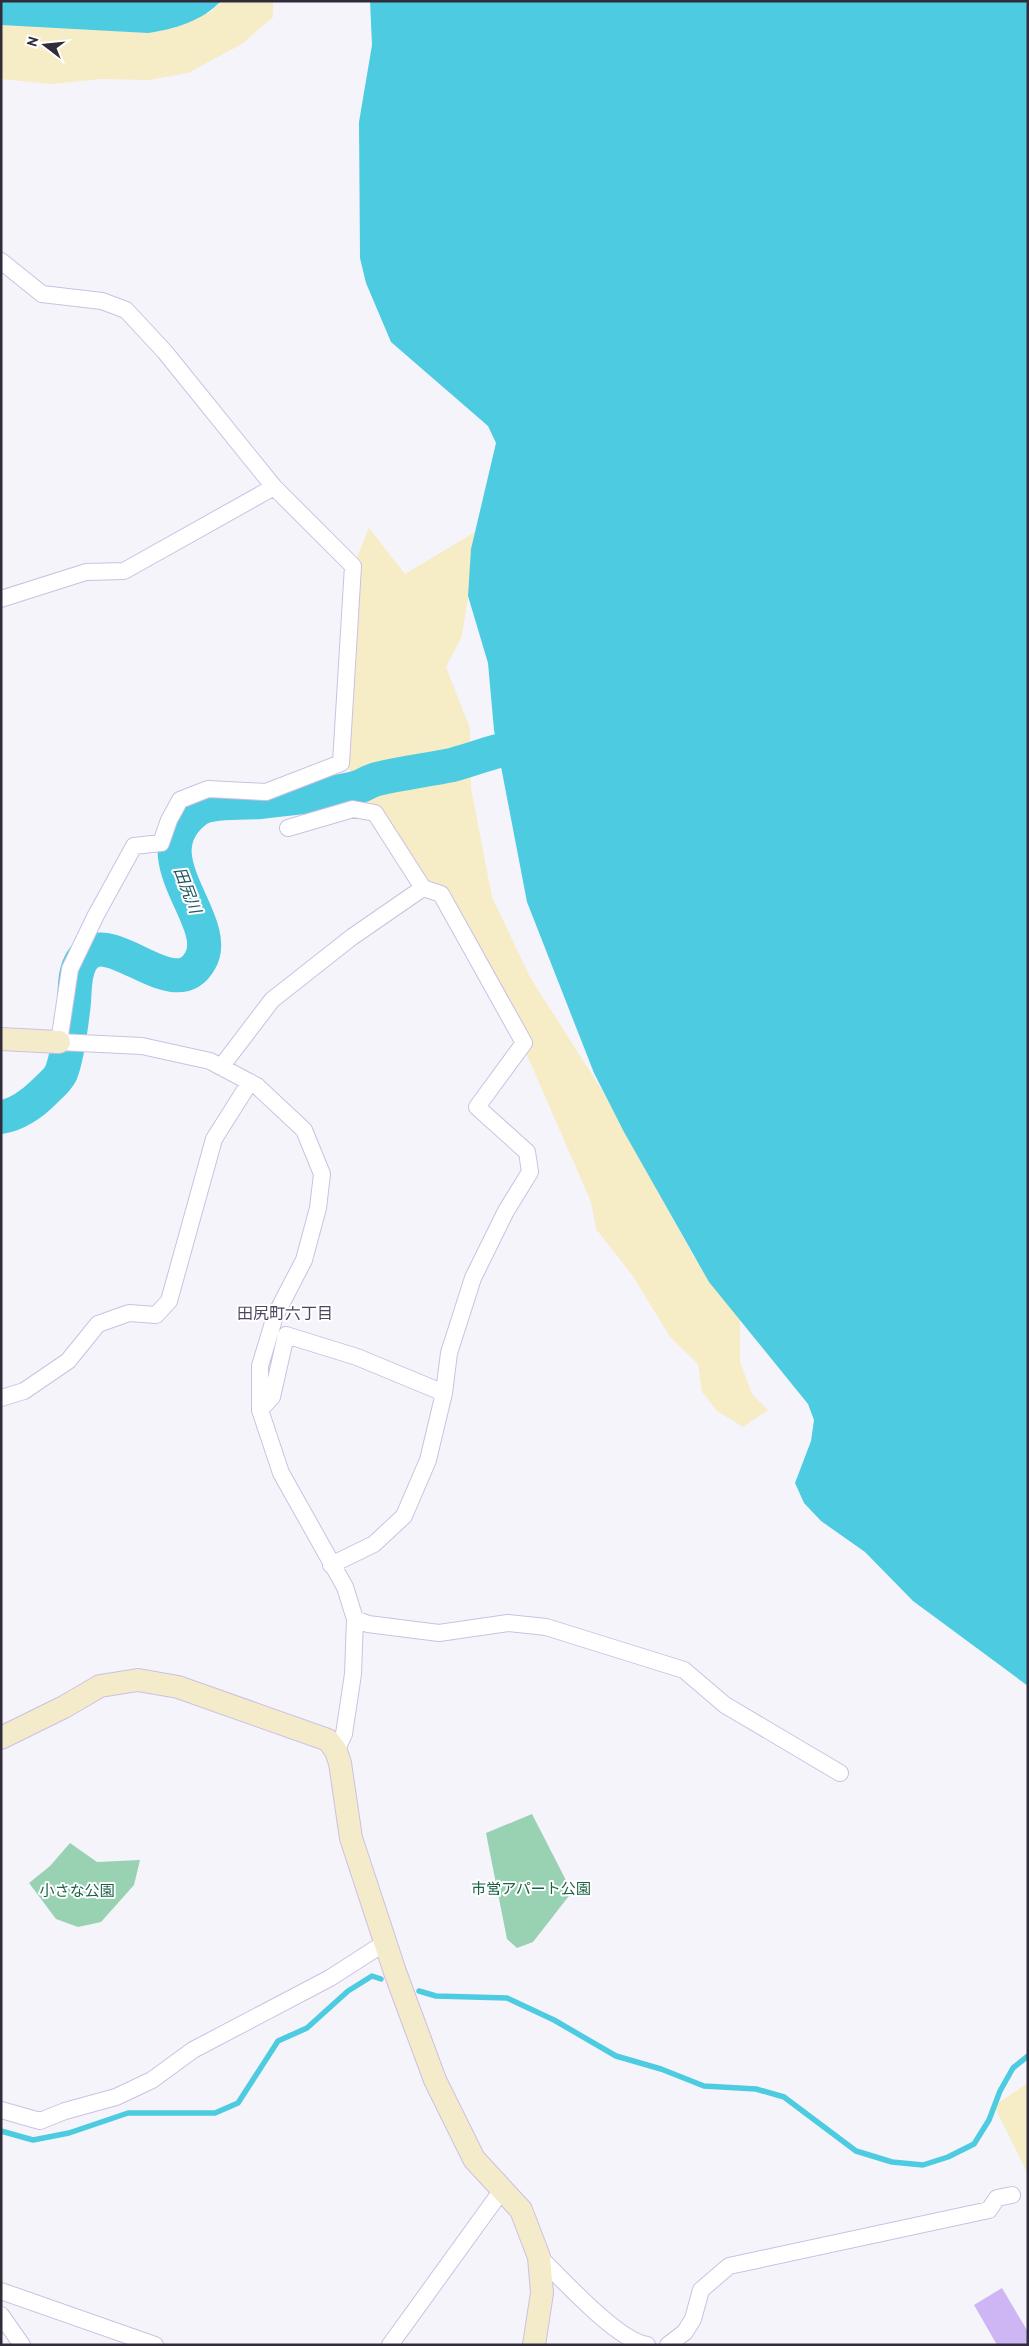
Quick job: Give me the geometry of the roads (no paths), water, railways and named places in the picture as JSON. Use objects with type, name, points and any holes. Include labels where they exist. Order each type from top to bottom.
[{"type":"street","points":[[1,260],[42,294],[102,301],[126,310],[165,352],[274,486],[353,566],[341,762],[266,792],[208,789],[180,800],[169,820],[161,842],[134,846],[96,914],[70,969],[69,1043]]},
{"type":"street","points":[[1,599],[86,572],[124,571],[274,486]]},
{"type":"street","points":[[288,828],[353,809],[375,813],[423,888],[441,894],[524,1043],[476,1107],[527,1152],[530,1172],[506,1211],[473,1278],[449,1353],[444,1393],[428,1460],[404,1516],[374,1544],[331,1565]]},
{"type":"street","points":[[221,1067],[272,1000],[352,937],[423,888]]},
{"type":"street","points":[[1,1039],[142,1046],[210,1060],[257,1086],[304,1130],[322,1174],[318,1208],[304,1260],[275,1316],[260,1366],[260,1410],[281,1473],[345,1587],[355,1620],[353,1674],[344,1734],[336,1751]]},
{"type":"street","points":[[1,1398],[24,1391],[68,1361],[98,1324],[129,1313],[156,1315],[168,1301],[214,1138],[250,1082]]},
{"type":"street","points":[[260,1410],[272,1397],[286,1336],[357,1357],[444,1393]]},
{"type":"street","points":[[355,1620],[368,1624],[439,1633],[508,1623],[546,1627],[684,1670],[725,1705],[840,1773]]},
{"type":"street","points":[[1,1738],[64,1707],[100,1686],[138,1680],[178,1687],[317,1734],[328,1740],[336,1751],[340,1763],[351,1838],[436,2080],[474,2158],[520,2210],[539,2257],[542,2294],[534,2345]]},
{"type":"street","points":[[1,2110],[40,2121],[65,2111],[116,2097],[152,2080],[193,2050],[330,1978],[386,1942]]},
{"type":"street","points":[[390,2345],[502,2190]]},
{"type":"street","points":[[668,2345],[685,2332],[693,2319],[701,2290],[728,2266],[988,2210],[997,2198],[1012,2195]]},
{"type":"street","points":[[539,2257],[609,2323],[637,2343],[647,2345]]},
{"type":"street","points":[[1,2291],[155,2345]]},
{"type":"street","points":[[1,2315],[22,2345]]},
{"type":"water","points":[[1,1],[221,1],[205,14],[188,23],[148,33],[1,25]]},
{"type":"water","points":[[370,1],[1028,1],[1028,1686],[913,1601],[865,1552],[821,1521],[804,1503],[795,1483],[811,1441],[814,1420],[808,1404],[709,1282],[624,1132],[594,1073],[527,902],[494,730],[488,663],[468,596],[471,549],[496,443],[488,426],[391,342],[366,283],[360,258],[359,122],[372,45]]},
{"type":"waterway","name":"田尻川","points":[[1,1117],[12,1114],[29,1105],[60,1076],[69,1039],[75,980],[82,960],[93,951],[108,950],[158,971],[174,975],[188,973],[200,961],[204,945],[201,927],[177,867],[175,847],[180,828],[197,810],[210,805],[272,801],[343,790],[358,787],[377,779],[452,765],[498,751]]},
{"type":"waterway","points":[[1,2131],[33,2140],[69,2133],[128,2113],[215,2113],[238,2103],[278,2041],[307,2028],[348,1991],[372,1976],[381,1979]]},
{"type":"waterway","points":[[419,1991],[436,1996],[507,1998],[554,2020],[616,2056],[661,2069],[704,2086],[756,2089],[784,2097],[856,2151],[892,2162],[923,2165],[948,2157],[974,2144],[989,2120],[1000,2091],[1013,2068],[1028,2056]]},
{"type":"district","name":"田尻町六丁目","points":[[285,1313]]},
{"type":"park label","name":"市営アパート公園","points":[[531,1888]]},
{"type":"park label","name":"小さな公園","points":[[77,1890]]}]
